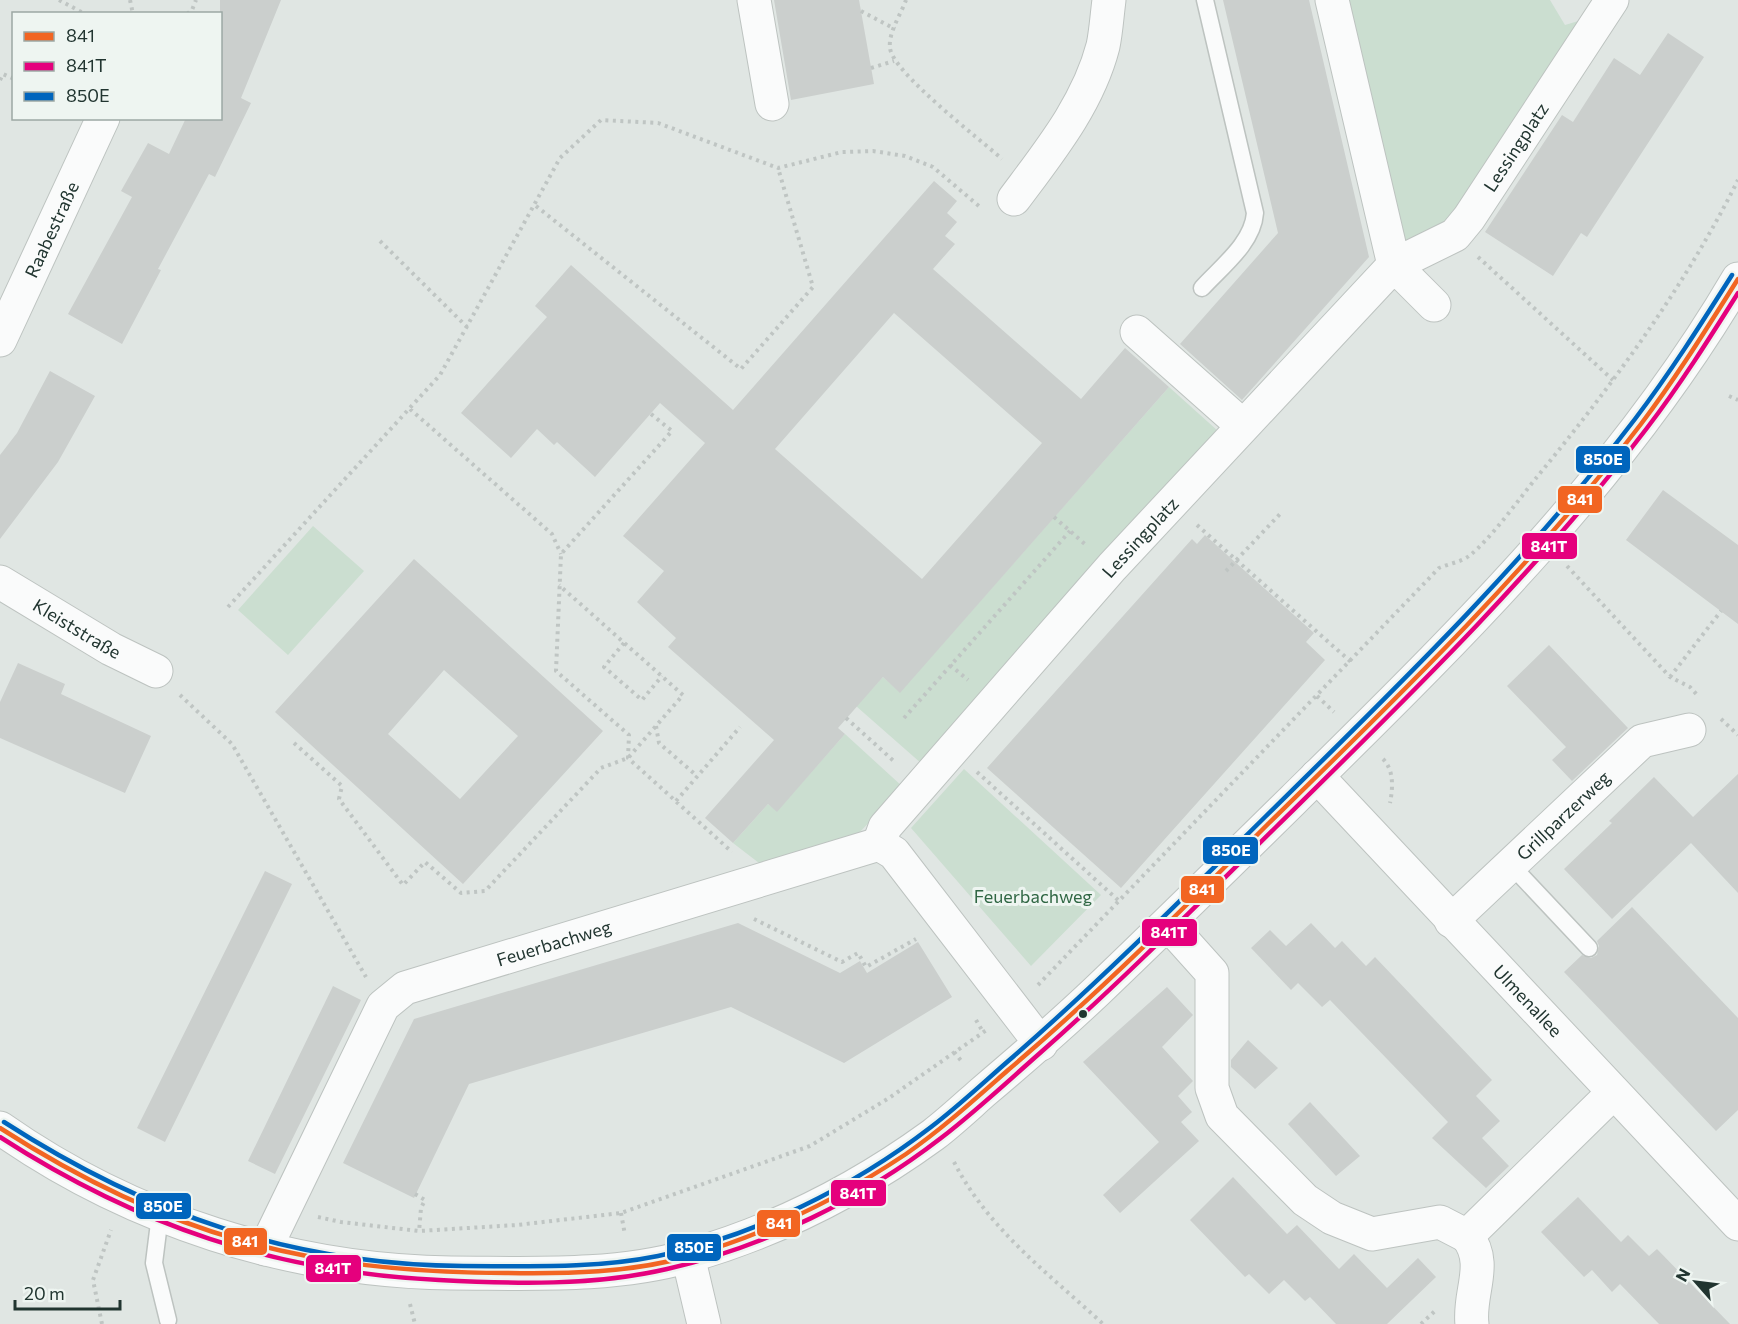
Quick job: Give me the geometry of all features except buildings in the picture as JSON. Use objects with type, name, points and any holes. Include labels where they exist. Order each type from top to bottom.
[{"type":"street","points":[[754,0],[772,104]]},
{"type":"street","points":[[1001,206],[1063,133],[1089,85],[1103,45],[1108,0]]},
{"type":"street","points":[[1332,0],[1394,265],[1434,305]]},
{"type":"street","name":"Lessingplatz","points":[[879,844],[885,827],[1112,567],[1394,265],[1455,235],[1469,218],[1611,0]]},
{"type":"street","name":"Raabestraße","points":[[0,340],[102,120]]},
{"type":"street","points":[[0,1128],[66,1169],[122,1198],[196,1230],[265,1250],[338,1263],[415,1272],[520,1273],[631,1268],[687,1256],[760,1231],[848,1190],[935,1133],[1041,1044],[1168,924],[1317,777],[1544,544],[1610,465],[1686,362],[1738,279]]},
{"type":"street","points":[[1137,332],[1243,426]]},
{"type":"street","name":"Kleiststraße","points":[[0,582],[111,649],[156,671]]},
{"type":"street","name":"Grillparzerweg","points":[[1451,921],[1512,856],[1642,741],[1689,730]]},
{"type":"street","name":"Ulmenallee","points":[[1317,777],[1738,1224]]},
{"type":"street","points":[[879,844],[894,853],[1041,1044]]},
{"type":"street","name":"Feuerbachweg","points":[[265,1250],[383,1006],[405,988],[879,844]]},
{"type":"street","points":[[1168,924],[1212,973],[1212,1088],[1222,1116],[1305,1200],[1332,1218],[1372,1234],[1440,1222],[1467,1236],[1474,1245],[1478,1262],[1472,1324]]},
{"type":"street","points":[[1467,1236],[1613,1093]]},
{"type":"street","points":[[687,1256],[705,1324]]},
{"type":"lane","points":[[1202,288],[1248,236],[1254,225],[1255,213],[1205,0]]},
{"type":"lane","points":[[1512,856],[1589,948]]},
{"type":"lane","points":[[160,1215],[154,1263],[168,1320]]},
{"type":"path","points":[[58,0],[81,12]]},
{"type":"path","points":[[906,0],[890,49],[894,61],[910,78],[1003,160]]},
{"type":"path","points":[[861,11],[895,29]]},
{"type":"path","points":[[871,68],[894,61]]},
{"type":"path","points":[[0,80],[3,74],[12,78]]},
{"type":"path","points":[[228,607],[440,375],[536,206],[560,158],[601,120],[658,123],[778,168],[842,152],[873,151],[905,156],[933,167],[1001,206]]},
{"type":"path","points":[[536,206],[741,369],[813,287],[778,168]]},
{"type":"path","points":[[285,1209],[341,1222],[419,1231],[517,1225],[621,1213],[810,1146],[889,1098],[1014,1010],[1351,662],[1439,567],[1468,557],[1510,511],[1647,334],[1690,268],[1738,180]]},
{"type":"path","points":[[1455,235],[1613,380]]},
{"type":"path","points":[[380,241],[467,327]]},
{"type":"path","points":[[1729,396],[1738,400]]},
{"type":"path","points":[[410,409],[552,534],[561,554],[556,671],[629,735],[628,758]]},
{"type":"path","points":[[561,554],[672,431],[651,414]]},
{"type":"path","points":[[1172,503],[1351,662]]},
{"type":"path","points":[[1226,571],[1280,514]]},
{"type":"path","points":[[1054,518],[1112,567]]},
{"type":"path","points":[[904,718],[1070,531]]},
{"type":"path","points":[[1544,544],[1670,677],[1690,687],[1704,702]]},
{"type":"path","points":[[294,743],[342,786],[339,799],[403,885],[425,862],[461,893],[485,891],[601,768],[628,758],[683,695],[560,585]]},
{"type":"path","points":[[1670,677],[1721,611]]},
{"type":"path","points":[[624,643],[604,667],[642,700],[662,676]]},
{"type":"path","points":[[156,671],[232,744],[383,1006]]},
{"type":"path","points":[[1718,716],[1738,735]]},
{"type":"path","points":[[846,718],[922,785]]},
{"type":"path","points":[[656,726],[659,743],[697,776]]},
{"type":"path","points":[[676,801],[740,727]]},
{"type":"path","points":[[952,750],[1119,901]]},
{"type":"path","points":[[628,758],[764,880]]},
{"type":"path","points":[[744,914],[842,962],[858,953],[866,967],[925,933]]},
{"type":"path","points":[[1049,973],[1054,979]]},
{"type":"path","points":[[954,1163],[981,1205],[1001,1230],[1103,1324]]},
{"type":"path","points":[[416,1194],[425,1200],[420,1221]]},
{"type":"path","points":[[102,1324],[93,1280],[122,1198]]},
{"type":"green space","points":[[1346,0],[1550,0],[1565,25],[1585,19],[1444,237],[1409,250],[1398,226]]},
{"type":"green space","points":[[1169,387],[1218,431],[922,764],[856,706],[883,677],[900,692]]},
{"type":"green space","points":[[313,526],[364,571],[288,655],[238,610]]},
{"type":"green space","points":[[845,734],[903,787],[857,835],[759,863],[733,843],[768,804],[777,811]]},
{"type":"green space","name":"Feuerbachweg","points":[[964,769],[1101,895],[1031,966],[911,828]]},
{"type":"transit line","name":"850E","points":[[4,1122],[58,1155],[112,1183],[167,1208],[223,1228],[280,1244],[339,1256],[400,1263],[536,1266],[585,1265],[634,1260],[658,1256],[731,1236],[802,1206],[869,1170],[931,1127],[963,1101],[1110,968],[1362,721],[1504,575],[1593,472],[1661,384],[1732,275]]},
{"type":"transit line","name":"841","points":[[0,1128],[62,1165],[122,1196],[181,1221],[241,1241],[302,1255],[366,1265],[433,1271],[575,1273],[667,1262],[747,1237],[829,1200],[881,1170],[932,1135],[1041,1041],[1108,981],[1415,679],[1509,580],[1598,478],[1667,389],[1738,279]]},
{"type":"transit line","name":"841T","points":[[0,1137],[104,1196],[210,1239],[264,1255],[321,1267],[379,1275],[496,1282],[583,1281],[639,1275],[704,1260],[776,1234],[811,1218],[879,1181],[911,1160],[979,1107],[1130,970],[1373,731],[1515,584],[1604,482],[1671,395],[1738,293]]}]
